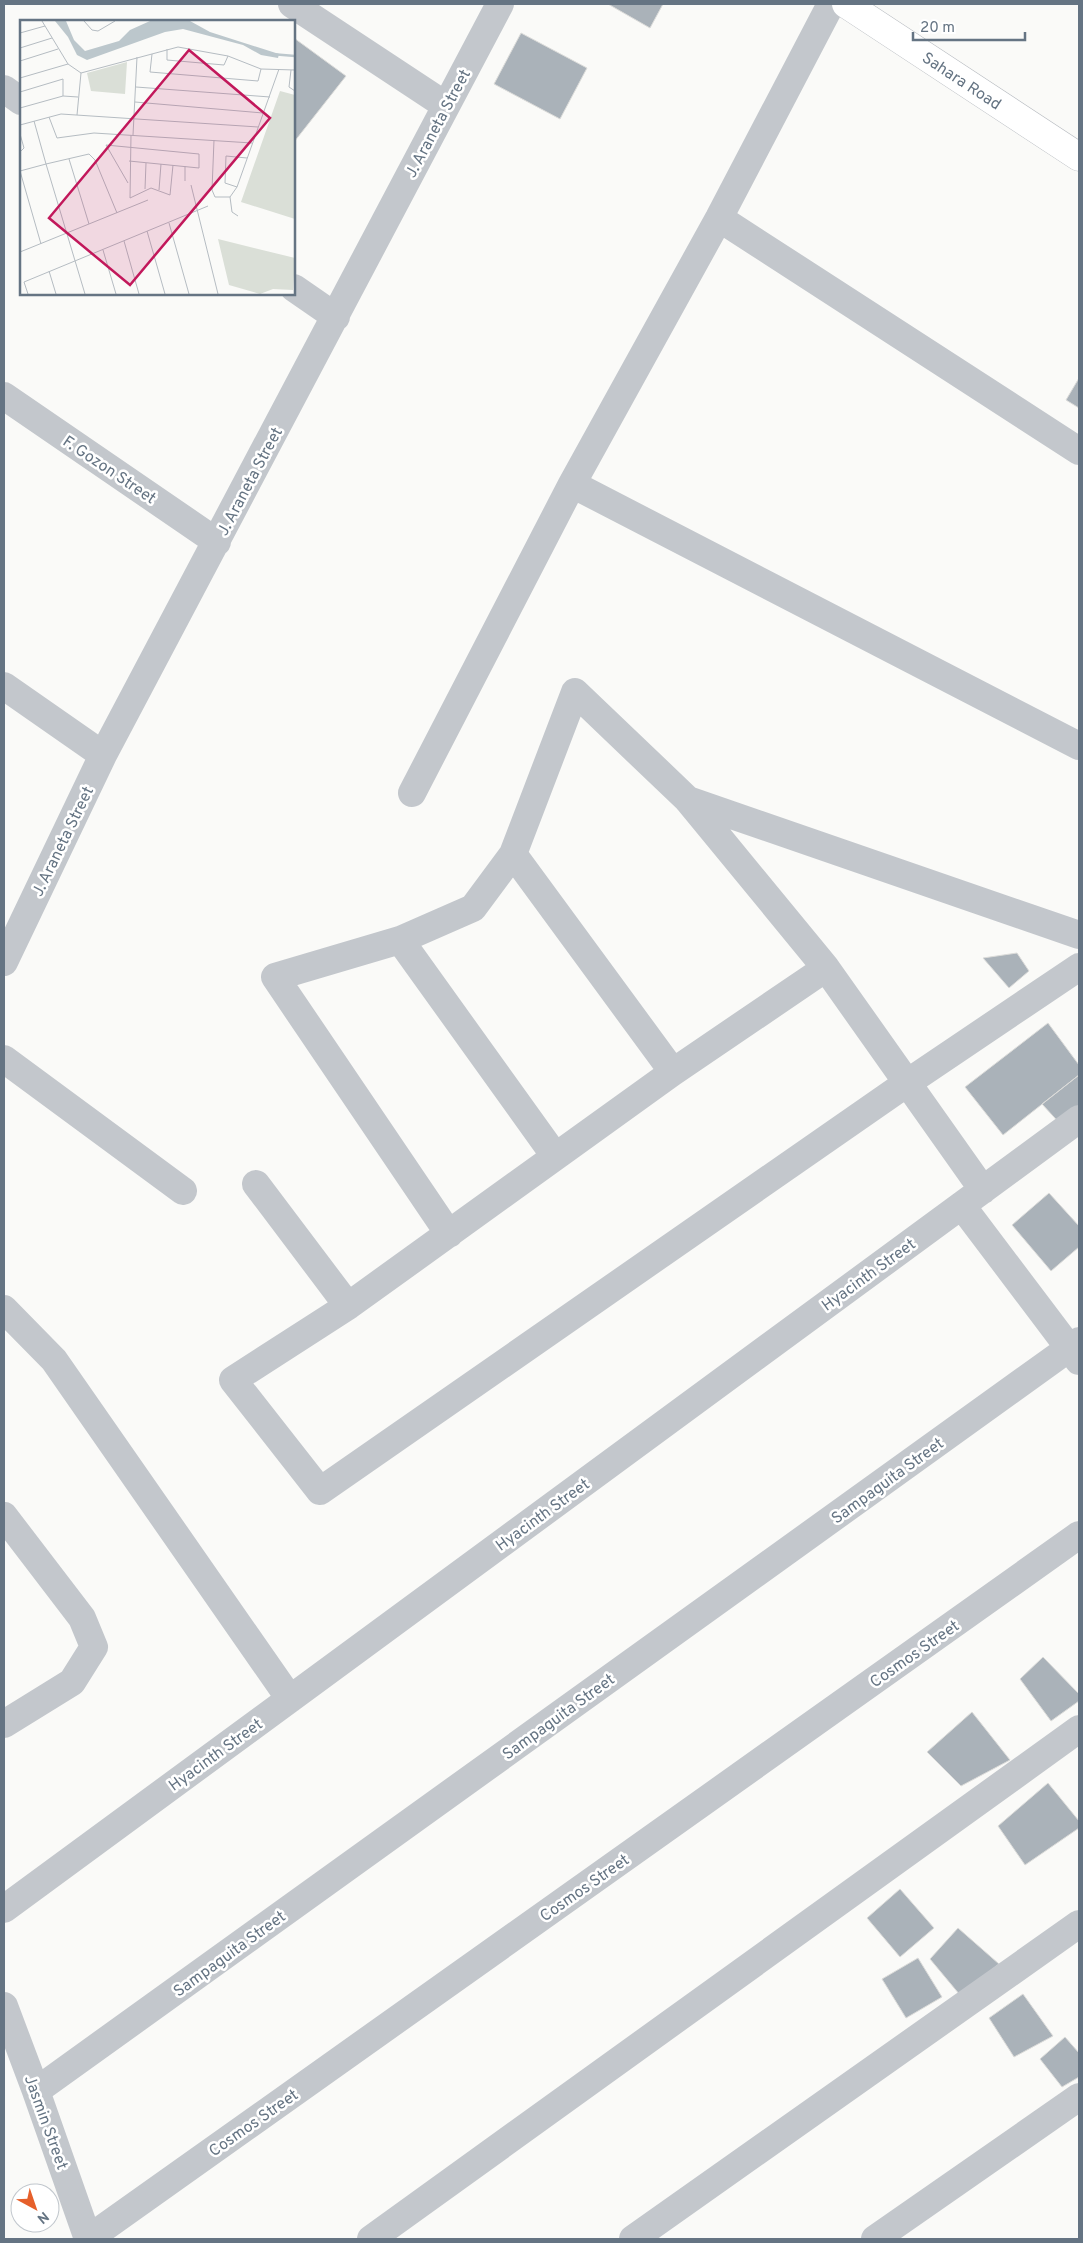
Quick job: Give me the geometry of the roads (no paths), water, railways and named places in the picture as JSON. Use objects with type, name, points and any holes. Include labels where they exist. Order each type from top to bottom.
[{"type":"main road","name":"Sahara Road","points":[[846,4],[1079,157]]},
{"type":"street","points":[[292,4],[445,105]]},
{"type":"street","name":"J. Araneta Street","points":[[4,962],[103,755],[500,4]]},
{"type":"street","points":[[412,793],[572,484],[719,218],[831,4]]},
{"type":"street","points":[[4,89],[20,100]]},
{"type":"street","points":[[719,218],[1079,450]]},
{"type":"street","points":[[295,289],[336,317]]},
{"type":"street","name":"F. Gozon Street","points":[[4,396],[217,542]]},
{"type":"street","points":[[572,484],[1079,746]]},
{"type":"street","points":[[4,686],[103,755]]},
{"type":"street","points":[[449,1234],[275,977],[400,940],[473,908],[513,854],[575,692],[688,800],[826,968],[907,1083],[972,1198],[1076,1350]]},
{"type":"street","points":[[688,800],[1079,935]]},
{"type":"street","points":[[513,854],[673,1072]]},
{"type":"street","points":[[400,940],[555,1156]]},
{"type":"street","points":[[826,968],[673,1072],[348,1306],[234,1380],[320,1491],[907,1083],[1079,967]]},
{"type":"street","points":[[4,1059],[183,1190]]},
{"type":"street","name":"Hyacinth Street","points":[[4,1909],[1079,1119]]},
{"type":"street","points":[[256,1184],[348,1306]]},
{"type":"street","points":[[4,1309],[54,1360],[290,1699]]},
{"type":"street","name":"Sampaguita Street","points":[[36,2091],[1076,1350]]},
{"type":"street","points":[[4,1516],[82,1618],[94,1647],[72,1682],[4,1724]]},
{"type":"street","name":"Cosmos Street","points":[[88,2239],[1079,1536]]},
{"type":"street","points":[[371,2239],[1079,1729]]},
{"type":"street","points":[[633,2239],[1079,1924]]},
{"type":"street","name":"Jasmin Street","points":[[4,2006],[88,2239]]},
{"type":"street","points":[[876,2239],[1079,2097]]}]
